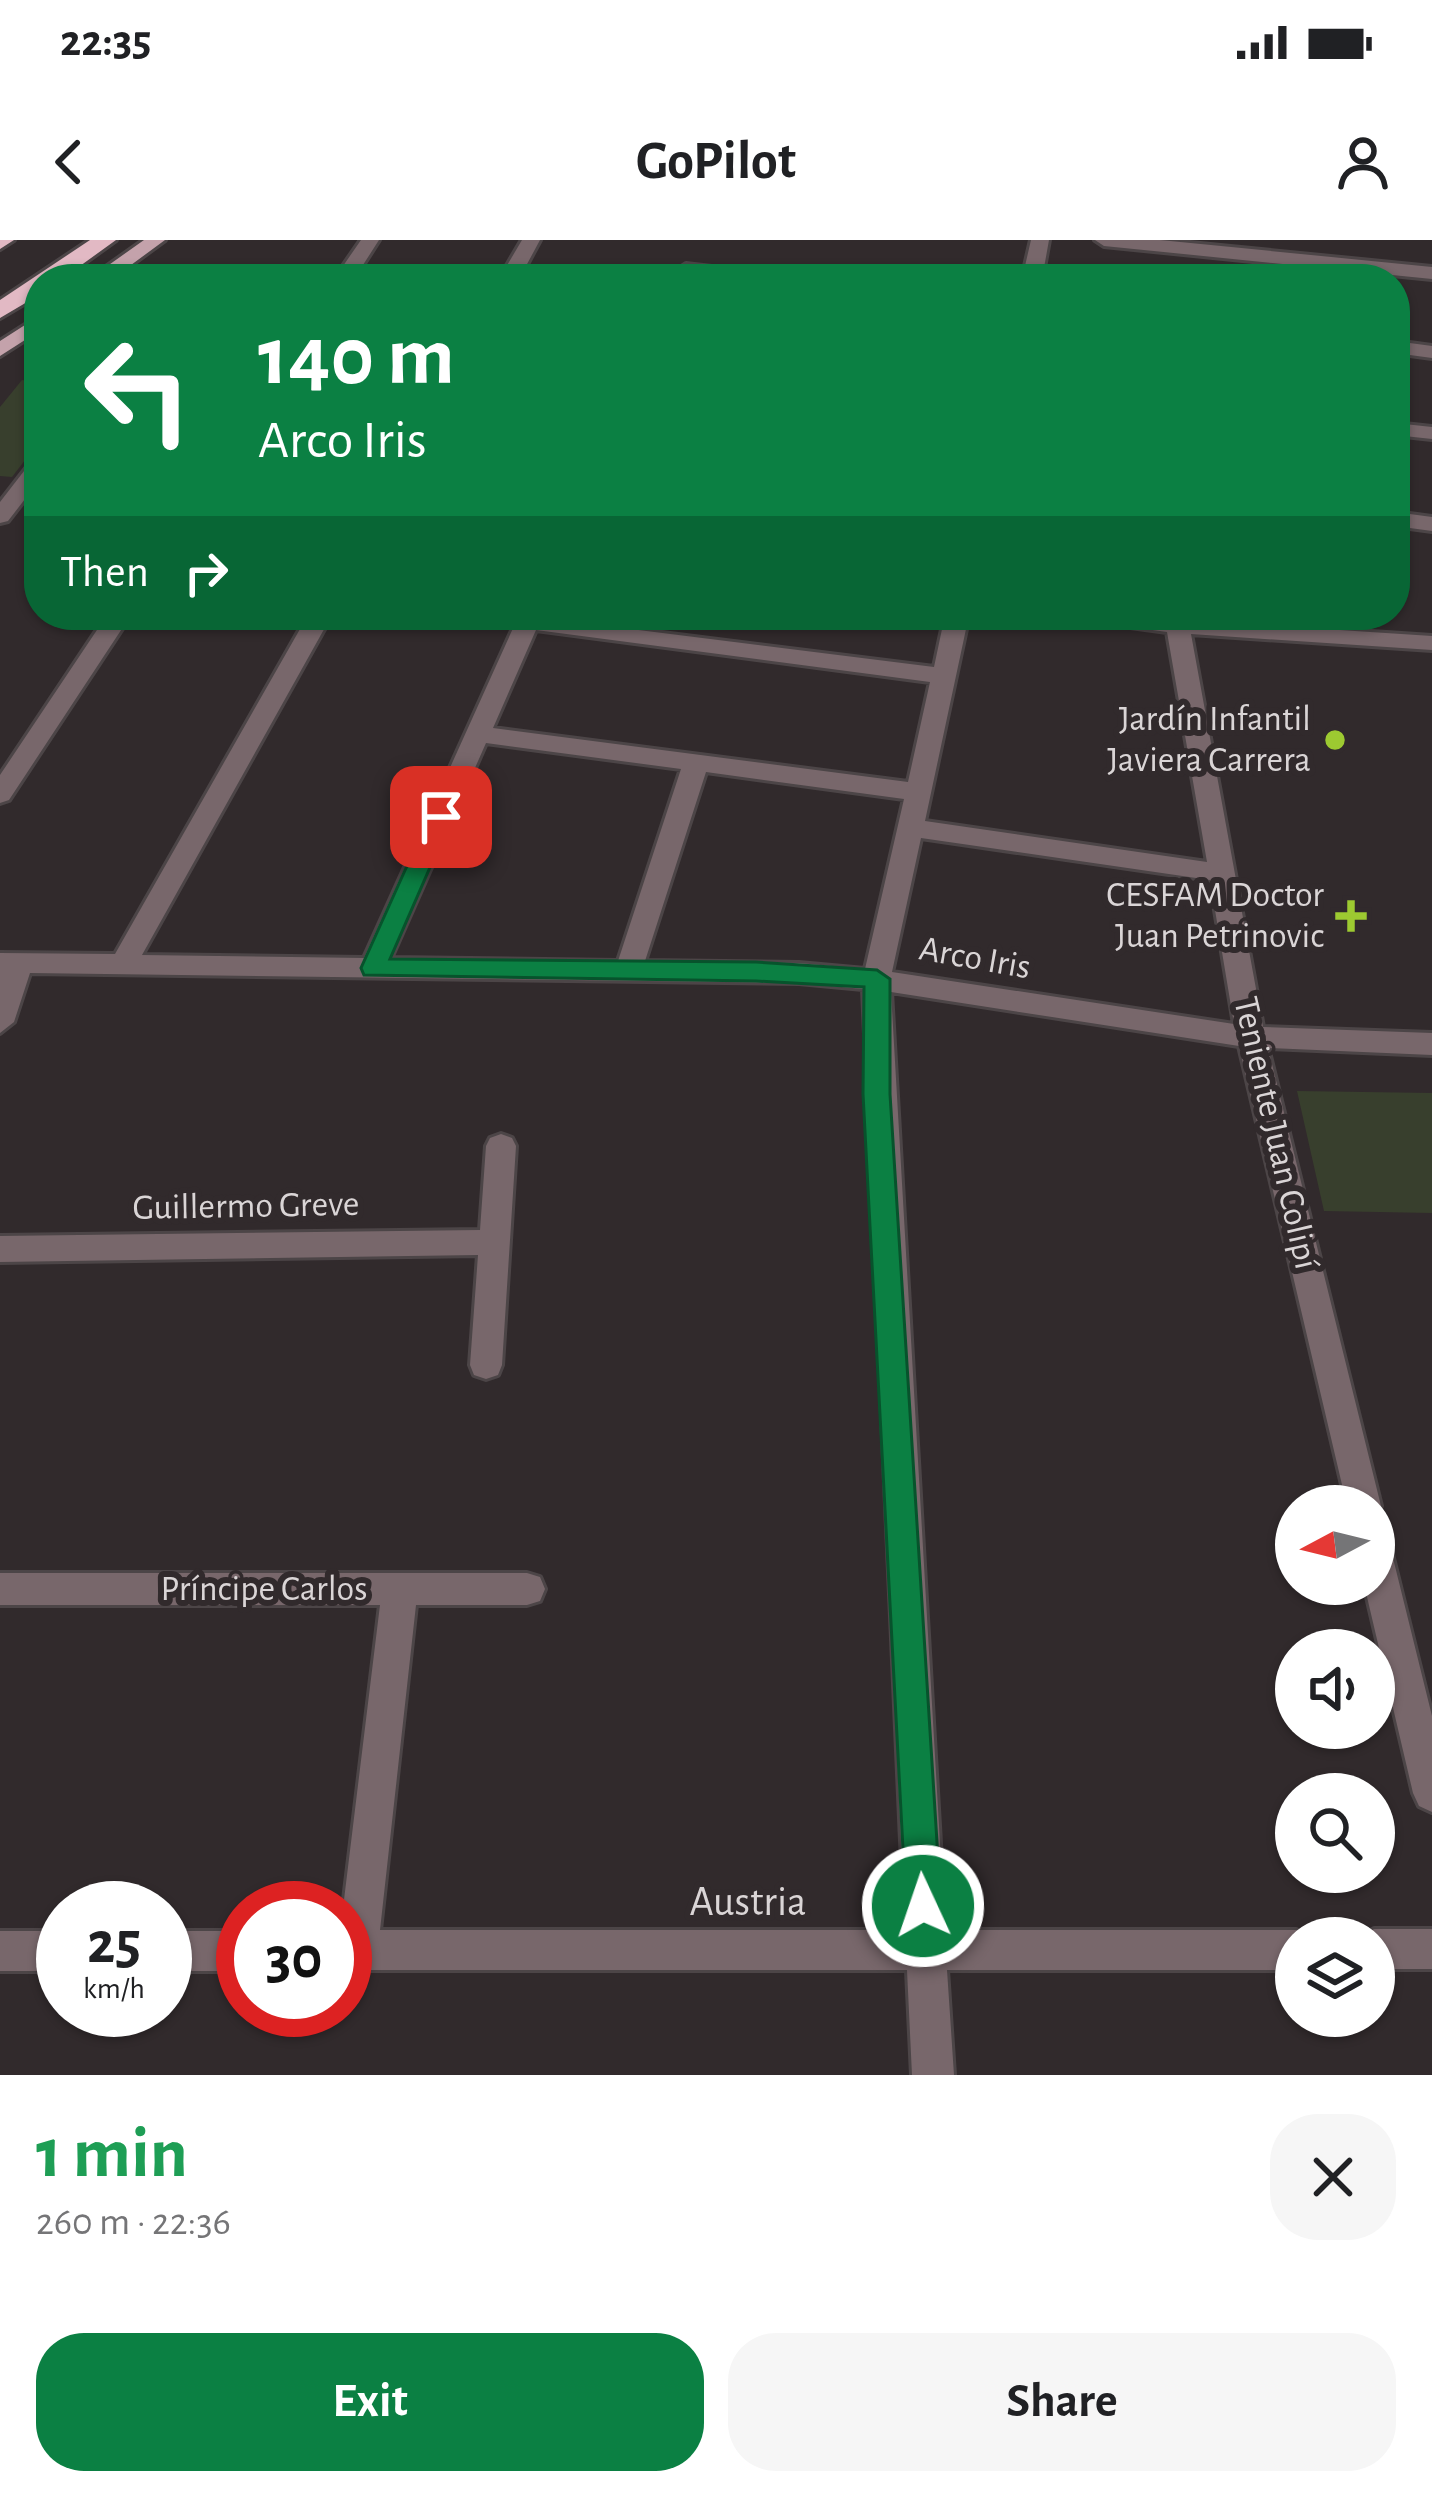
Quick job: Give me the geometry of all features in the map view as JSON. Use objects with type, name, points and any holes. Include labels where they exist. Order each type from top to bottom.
[{"type":"highway","points":[[70,264],[106,240]]},
{"type":"main road","points":[[121,264],[156,240]]},
{"type":"street","points":[[1104,240],[1208,245],[1360,264]]},
{"type":"street","points":[[0,517],[24,486]]},
{"type":"street","points":[[0,794],[109,630]]},
{"type":"street","points":[[123,965],[312,630]]},
{"type":"street","points":[[373,968],[525,630]]},
{"type":"street","points":[[616,630],[944,676]]},
{"type":"street","points":[[933,2075],[876,1084],[877,979],[955,630]]},
{"type":"street","name":"Teniente Juan Colipí","points":[[1178,630],[1251,1037],[1359,1485]]},
{"type":"street","points":[[1281,630],[1432,643]]},
{"type":"street","points":[[478,734],[919,792]]},
{"type":"street","points":[[628,970],[696,763]]},
{"type":"street","points":[[910,828],[1222,873]]},
{"type":"street","points":[[0,1022],[10,963]]},
{"type":"street","name":"Arco Iris","points":[[10,963],[800,973],[877,979],[1251,1037],[1432,1044]]},
{"type":"street","points":[[486,1365],[501,1146]]},
{"type":"street","name":"Guillermo Greve","points":[[0,1249],[494,1242]]},
{"type":"street","name":"Príncipe Carlos","points":[[0,1588],[527,1589]]},
{"type":"street","points":[[360,1881],[400,1589]]},
{"type":"street","points":[[1393,1605],[1419,1680],[1432,1793]]},
{"type":"street","points":[[1395,1949],[1432,1949]]},
{"type":"street","name":"Austria","points":[[372,1950],[1275,1950]]},
{"type":"street","points":[[0,1951],[36,1951]]},
{"type":"green space","points":[[24,380],[24,461],[12,477],[0,476],[0,407]]},
{"type":"green space","points":[[1297,1091],[1432,1093],[1432,1213],[1324,1211]]},
{"type":"place","name":"Jardín Infantil Javiera Carrera","points":[[1335,740]]},
{"type":"place","name":"CESFAM Doctor Juan Petrinovic","points":[[1351,916]]},
{"type":"route","points":[[441,817],[373,968],[756,971],[877,979],[875,1063],[923,1906]]}]
